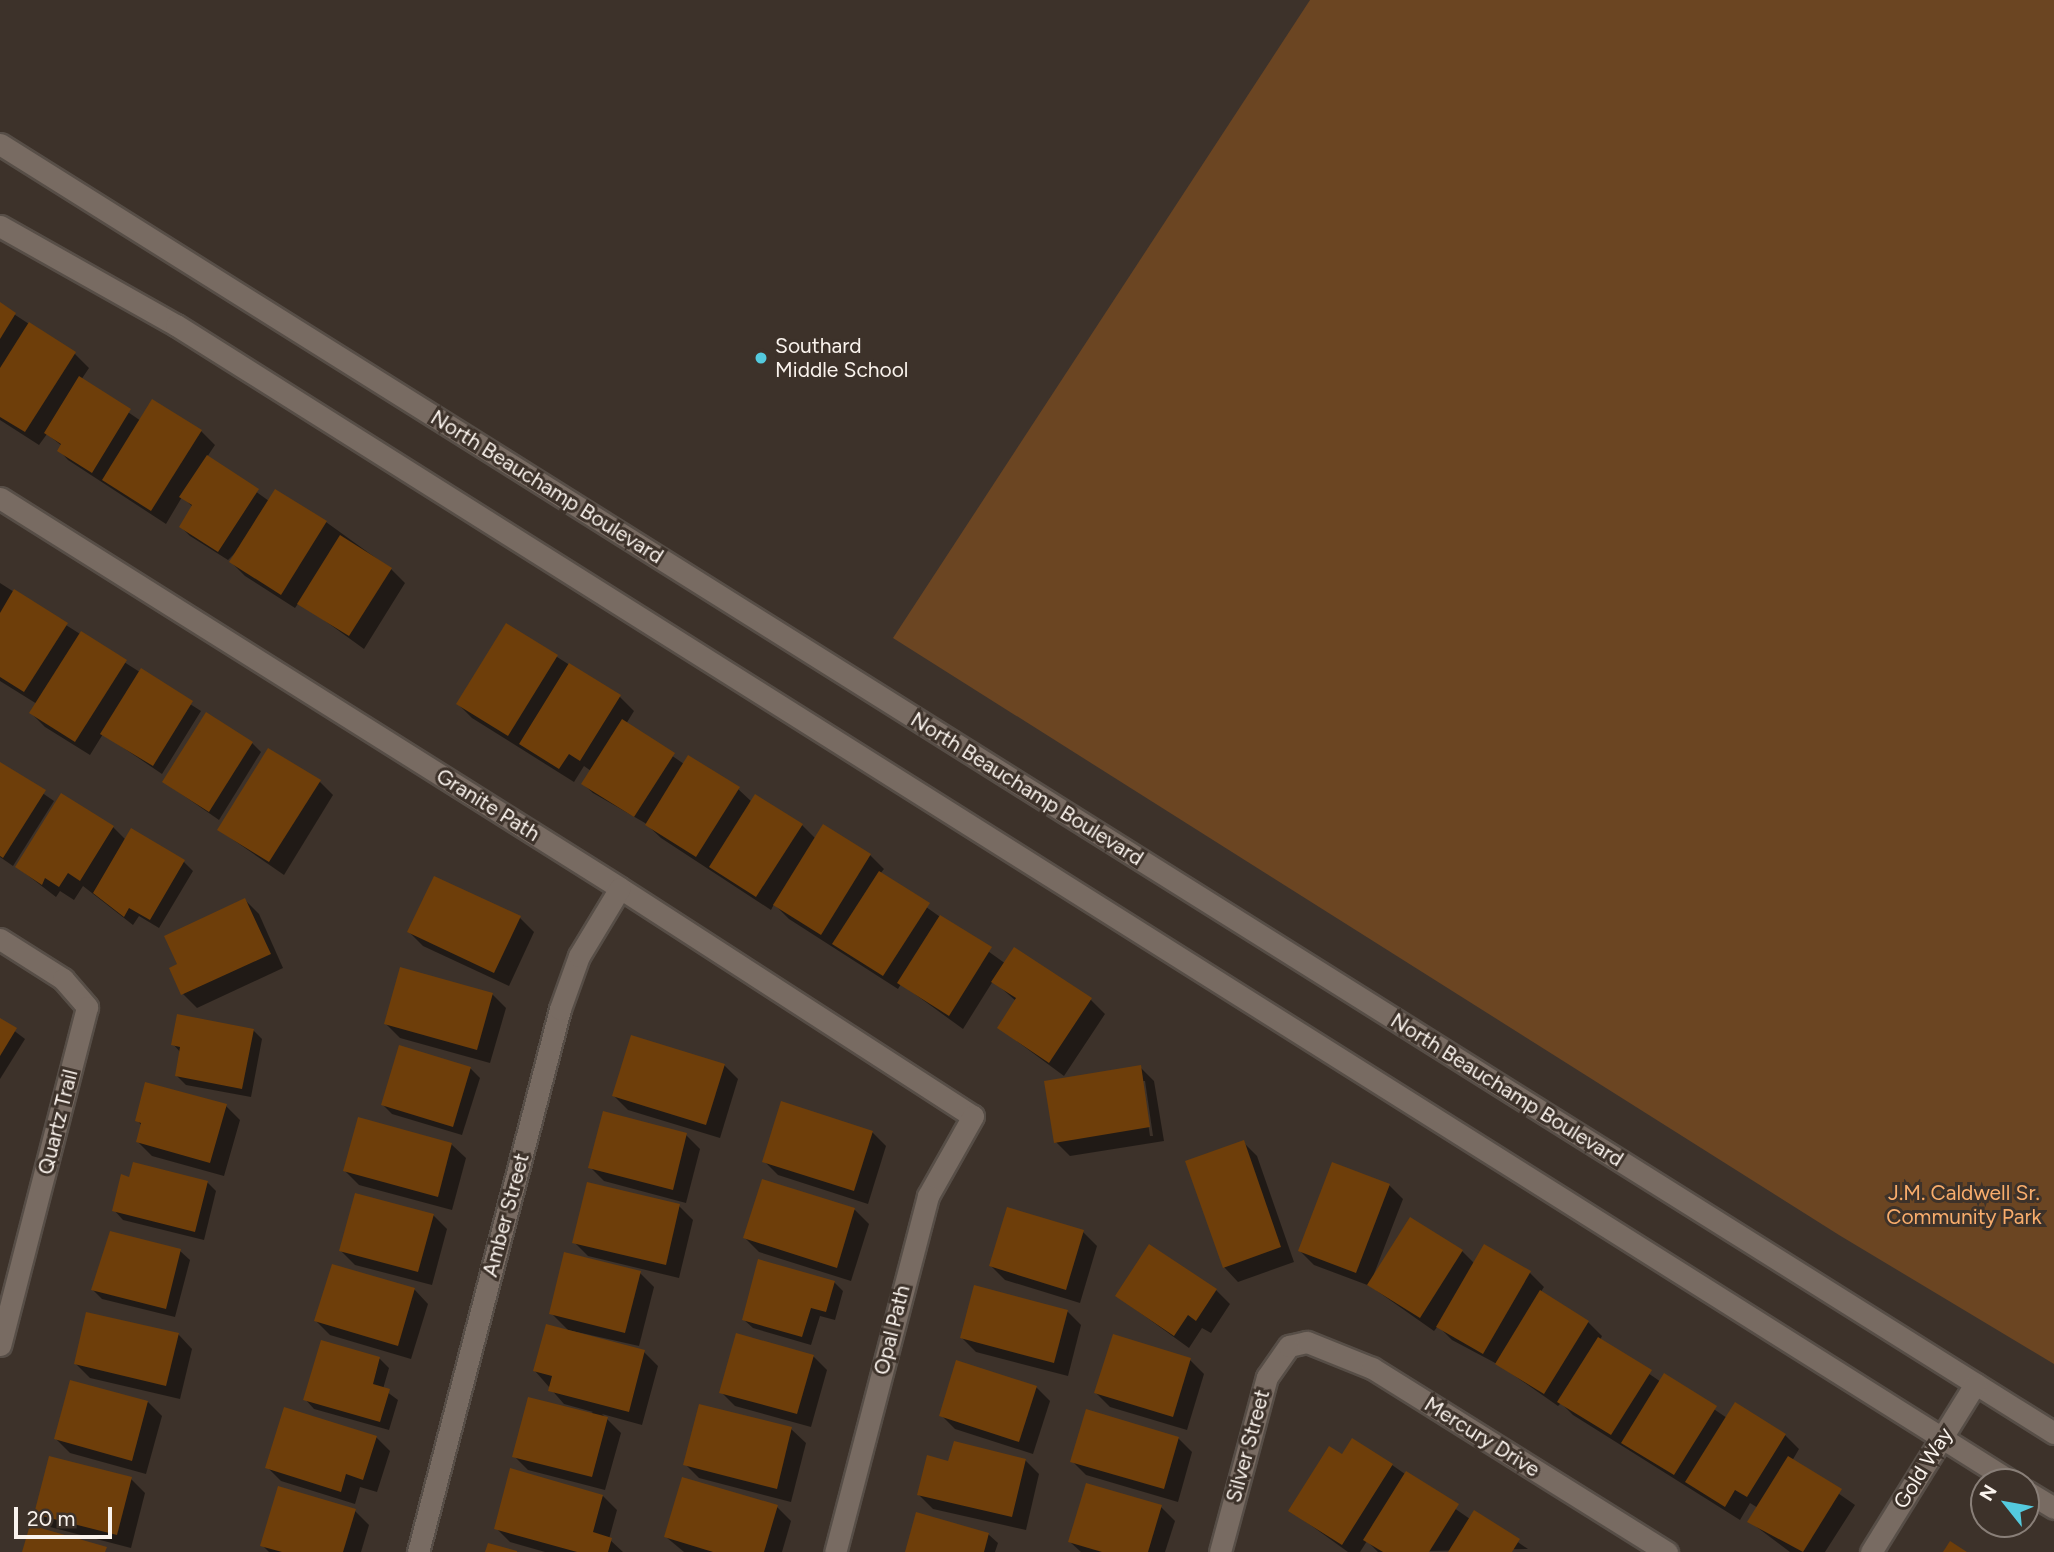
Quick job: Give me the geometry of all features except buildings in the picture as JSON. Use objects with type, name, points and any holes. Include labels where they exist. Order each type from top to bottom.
[{"type":"street","name":"North Beauchamp Boulevard","points":[[0,144],[2054,1433]]},
{"type":"street","points":[[0,226],[176,325],[1990,1468]]},
{"type":"street","name":"Granite Path","points":[[0,498],[621,888],[973,1116]]},
{"type":"street","name":"Amber Street","points":[[418,1552],[560,1009],[579,956],[621,888]]},
{"type":"street","name":"Quartz Trail","points":[[0,939],[63,979],[88,1007],[0,1345]]},
{"type":"street","name":"Opal Path","points":[[835,1552],[928,1196],[973,1116]]},
{"type":"street","name":"Mercury Drive","points":[[1289,1346],[1307,1342],[1323,1346],[1372,1368],[1667,1552]]},
{"type":"street","name":"Silver Street","points":[[1220,1552],[1267,1377],[1289,1346]]},
{"type":"street","name":"Gold Way","points":[[1871,1552],[1975,1384]]},
{"type":"green space","name":"J.M. Caldwell Sr. Community Park","points":[[1310,0],[2054,0],[2054,1364],[1839,1235],[893,638]]},
{"type":"place","name":"Southard Middle School","points":[[761,358]]}]
